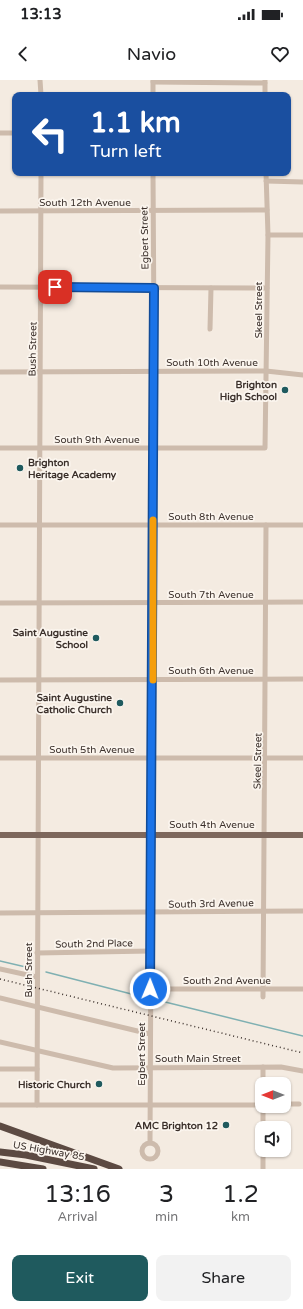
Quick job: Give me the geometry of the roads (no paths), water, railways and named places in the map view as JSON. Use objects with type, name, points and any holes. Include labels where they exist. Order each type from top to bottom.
[{"type":"highway","points":[[0,1126],[119,1169]]},
{"type":"highway","name":"US Highway 85","points":[[0,1152],[32,1156],[94,1169]]},
{"type":"highway","name":"US Highway 85","points":[[0,1162],[43,1169]]},
{"type":"main road","name":"South 4th Avenue","points":[[0,835],[303,835]]},
{"type":"street","points":[[40,80],[41,92]]},
{"type":"street","points":[[153,92],[153,81],[265,81],[265,92]]},
{"type":"street","points":[[0,133],[12,132]]},
{"type":"street","name":"Bush Street","points":[[37,1106],[41,176]]},
{"type":"street","name":"Egbert Street","points":[[150,1143],[154,371],[153,176]]},
{"type":"street","name":"Skeel Street","points":[[265,448],[268,235],[266,176]]},
{"type":"street","points":[[266,182],[303,182]]},
{"type":"street","name":"South 12th Avenue","points":[[0,211],[153,212],[267,210]]},
{"type":"street","points":[[268,235],[303,235]]},
{"type":"street","points":[[0,287],[267,288]]},
{"type":"street","points":[[210,330],[211,288]]},
{"type":"street","name":"South 10th Avenue","points":[[0,372],[266,371],[303,375]]},
{"type":"street","name":"South 9th Avenue","points":[[0,448],[265,448]]},
{"type":"street","name":"South 8th Avenue","points":[[0,525],[303,525]]},
{"type":"street","name":"Skeel Street","points":[[263,997],[266,525]]},
{"type":"street","name":"South 7th Avenue","points":[[0,603],[303,602]]},
{"type":"street","name":"South 6th Avenue","points":[[0,680],[303,679]]},
{"type":"street","name":"South 5th Avenue","points":[[0,758],[303,758]]},
{"type":"street","name":"South 3rd Avenue","points":[[0,913],[303,911]]},
{"type":"street","name":"South 2nd Place","points":[[37,953],[151,952]]},
{"type":"street","points":[[0,969],[37,977]]},
{"type":"street","name":"South 2nd Avenue","points":[[150,989],[303,989]]},
{"type":"street","points":[[0,998],[150,1034]]},
{"type":"street","name":"South Main Street","points":[[0,1042],[113,1068],[281,1067],[303,1071]]},
{"type":"street","points":[[263,1067],[263,1077]]},
{"type":"street","points":[[0,1069],[37,1069]]},
{"type":"street","points":[[291,1104],[299,1104]]},
{"type":"street","points":[[0,1105],[255,1105]]},
{"type":"street","points":[[263,1157],[263,1169]]},
{"type":"waterway","points":[[0,961],[30,968]]},
{"type":"waterway","points":[[46,972],[143,997]]},
{"type":"waterway","points":[[157,1000],[303,1036]]},
{"type":"railway","points":[[0,979],[303,1053]]},
{"type":"place","name":"Brighton High School","points":[[285,390]]},
{"type":"place","name":"Brighton Heritage Academy","points":[[20,468]]},
{"type":"place","name":"Saint Augustine School","points":[[96,638]]},
{"type":"place","name":"Saint Augustine Catholic Church","points":[[120,703]]},
{"type":"place","name":"Historic Church","points":[[99,1084]]},
{"type":"place","name":"AMC Brighton 12","points":[[226,1125]]}]
